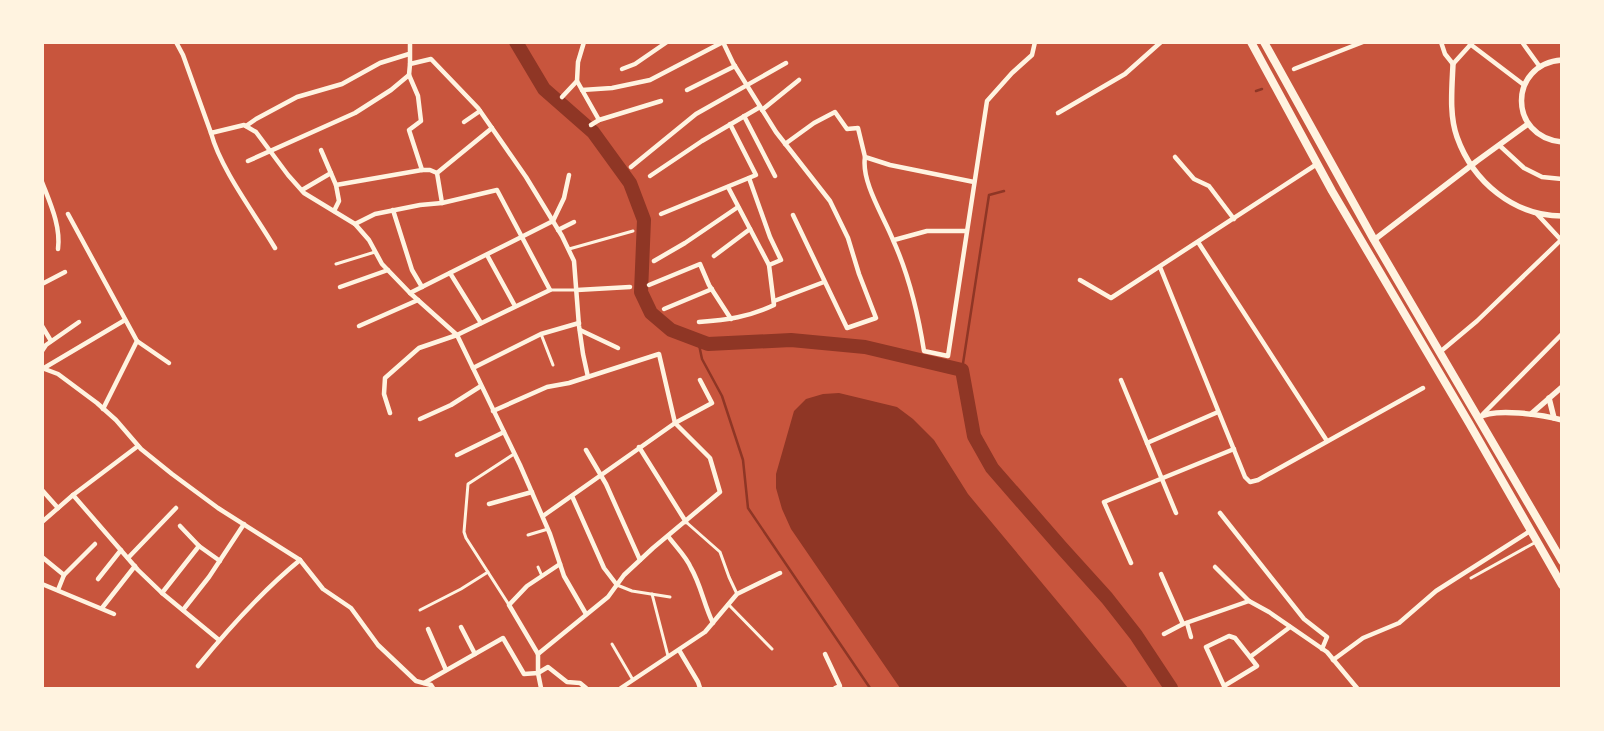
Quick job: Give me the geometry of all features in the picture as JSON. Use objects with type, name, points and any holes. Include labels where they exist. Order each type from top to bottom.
[{"type":"highway","points":[[1250,42],[1332,191],[1562,585]]},
{"type":"highway","points":[[1264,42],[1374,240],[1440,352],[1481,416],[1562,561]]},
{"type":"highway","points":[[1332,191],[1344,185]]},
{"type":"highway","points":[[1364,246],[1374,240]]},
{"type":"highway","points":[[1469,423],[1481,416]]},
{"type":"street","points":[[176,42],[183,55],[214,142],[225,166],[275,248]]},
{"type":"street","points":[[410,42],[408,75],[418,96],[421,122],[409,130],[422,170]]},
{"type":"street","points":[[584,42],[578,62],[577,81],[600,120]]},
{"type":"street","points":[[622,69],[636,64],[660,45],[667,42]]},
{"type":"street","points":[[582,90],[612,88],[650,80],[723,42],[761,109],[785,144],[830,202],[848,238],[859,274],[876,318],[847,328],[793,215]]},
{"type":"street","points":[[785,144],[814,123],[835,112],[847,129],[858,128],[865,158],[863,168],[880,213],[894,240],[917,309],[924,351],[948,356],[987,101],[1032,54],[1035,42]]},
{"type":"street","points":[[1058,113],[1125,74],[1161,42]]},
{"type":"street","points":[[1294,69],[1363,42]]},
{"type":"street","points":[[1441,42],[1445,54],[1453,64]]},
{"type":"street","points":[[1522,42],[1540,67]]},
{"type":"street","points":[[1524,85],[1471,43],[1453,64],[1451,94],[1457,137],[1471,165],[1490,188],[1512,204],[1537,214],[1562,216]]},
{"type":"street","points":[[211,133],[246,126],[296,97],[342,84],[380,63],[409,54]]},
{"type":"street","points":[[410,64],[430,59],[480,111],[526,177],[553,221],[574,261],[579,323],[588,377]]},
{"type":"street","points":[[1562,60],[1546,63],[1534,71],[1524,85],[1521,96],[1522,111],[1528,124],[1536,134],[1548,140],[1562,142]]},
{"type":"street","points":[[632,168],[696,114],[786,63]]},
{"type":"street","points":[[687,90],[735,66]]},
{"type":"street","points":[[248,161],[355,113],[391,90],[408,75]]},
{"type":"street","points":[[650,176],[730,124],[761,109],[799,80]]},
{"type":"street","points":[[562,96],[577,81]]},
{"type":"street","points":[[591,125],[600,120],[661,101]]},
{"type":"street","points":[[464,122],[480,111]]},
{"type":"street","points":[[744,116],[775,176]]},
{"type":"street","points":[[661,214],[756,175],[730,124]]},
{"type":"street","points":[[1374,240],[1471,165],[1528,124]]},
{"type":"street","points":[[246,126],[256,132],[304,193],[356,224],[369,240],[382,264],[410,293],[457,335],[543,516],[564,576],[586,614]]},
{"type":"street","points":[[437,173],[492,128]]},
{"type":"street","points":[[1499,145],[1524,168],[1542,177],[1562,179]]},
{"type":"street","points":[[321,150],[336,185],[338,200],[334,211]]},
{"type":"street","points":[[865,158],[974,182]]},
{"type":"street","points":[[1175,158],[1194,179],[1209,186],[1234,219]]},
{"type":"street","points":[[1080,280],[1111,298],[1317,164]]},
{"type":"street","points":[[336,185],[422,170],[430,170],[437,173]]},
{"type":"street","points":[[302,190],[331,173]]},
{"type":"street","points":[[437,173],[442,203]]},
{"type":"street","points":[[410,293],[553,221],[564,198],[570,175]]},
{"type":"street","points":[[749,178],[770,237],[781,260],[769,265]]},
{"type":"street","points":[[42,182],[55,217],[59,242],[58,249]]},
{"type":"street","points":[[699,322],[731,319],[755,314],[774,305],[769,265],[728,187]]},
{"type":"street","points":[[356,224],[375,214],[420,205],[442,203],[497,190],[550,290]]},
{"type":"street","points":[[654,261],[685,243],[738,206]]},
{"type":"street","points":[[393,210],[412,270],[422,288]]},
{"type":"street","points":[[68,214],[137,341],[169,363]]},
{"type":"street","points":[[1440,352],[1477,321],[1561,240],[1537,214]]},
{"type":"street","points":[[558,230],[574,222]]},
{"type":"street","points":[[714,256],[750,229]]},
{"type":"street","points":[[569,250],[633,231]]},
{"type":"street","points":[[894,240],[926,231],[966,231]]},
{"type":"street","points":[[1198,242],[1327,441]]},
{"type":"street","points":[[336,264],[376,252]]},
{"type":"street","points":[[486,255],[515,306]]},
{"type":"street","points":[[649,285],[700,264],[712,289],[731,319]]},
{"type":"street","points":[[1160,267],[1245,477],[1250,482],[1258,480],[1423,388]]},
{"type":"street","points":[[340,287],[388,270]]},
{"type":"street","points":[[42,284],[65,272]]},
{"type":"street","points":[[450,273],[481,323]]},
{"type":"street","points":[[774,301],[824,282]]},
{"type":"street","points":[[390,413],[384,394],[385,378],[419,348],[457,335],[550,290],[630,287]]},
{"type":"street","points":[[664,310],[712,289]]},
{"type":"street","points":[[359,326],[418,300]]},
{"type":"street","points":[[43,368],[125,320]]},
{"type":"street","points":[[42,351],[51,341],[80,322]]},
{"type":"street","points":[[473,368],[541,334],[579,323]]},
{"type":"street","points":[[42,326],[51,341]]},
{"type":"street","points":[[580,330],[618,348]]},
{"type":"street","points":[[541,334],[553,365]]},
{"type":"street","points":[[1481,416],[1562,334]]},
{"type":"street","points":[[103,409],[137,341]]},
{"type":"street","points":[[493,411],[547,387],[569,383],[660,354],[674,422],[710,458],[720,492],[640,560],[624,575],[608,597],[538,654]]},
{"type":"street","points":[[43,368],[58,374],[103,409],[116,420],[138,446],[172,474],[218,508],[300,560],[323,589],[351,608],[378,645],[416,681],[433,688]]},
{"type":"street","points":[[543,516],[674,422],[712,403],[700,380]]},
{"type":"street","points":[[1121,380],[1176,513]]},
{"type":"street","points":[[420,418],[451,405],[481,386]]},
{"type":"street","points":[[1531,414],[1562,387]]},
{"type":"street","points":[[1549,398],[1554,418]]},
{"type":"street","points":[[1147,442],[1218,412]]},
{"type":"street","points":[[1481,416],[1516,412],[1562,420]]},
{"type":"street","points":[[457,455],[504,432]]},
{"type":"street","points":[[42,522],[73,495],[138,446]]},
{"type":"street","points":[[639,447],[686,522],[720,552],[728,577],[737,594]]},
{"type":"street","points":[[1130,563],[1104,502],[1234,449]]},
{"type":"street","points":[[586,450],[600,474],[640,560]]},
{"type":"street","points":[[515,454],[468,484],[464,532],[538,654],[540,688]]},
{"type":"street","points":[[42,490],[58,508]]},
{"type":"street","points":[[489,504],[532,492]]},
{"type":"street","points":[[73,495],[135,566],[162,593],[219,640]]},
{"type":"street","points":[[572,496],[604,568],[617,585],[632,591],[670,597]]},
{"type":"street","points":[[128,558],[176,508]]},
{"type":"street","points":[[1220,513],[1304,619],[1327,637],[1322,649]]},
{"type":"street","points":[[183,610],[209,577],[244,524]]},
{"type":"street","points":[[180,526],[198,546],[220,561]]},
{"type":"street","points":[[528,535],[548,529]]},
{"type":"street","points":[[1333,660],[1363,638],[1399,623],[1436,591],[1530,531]]},
{"type":"street","points":[[668,536],[690,565],[700,585],[706,610],[713,623]]},
{"type":"street","points":[[1471,578],[1536,541]]},
{"type":"street","points":[[58,590],[64,575],[95,544]]},
{"type":"street","points":[[162,593],[198,546]]},
{"type":"street","points":[[98,579],[121,550]]},
{"type":"street","points":[[44,560],[64,575]]},
{"type":"street","points":[[198,666],[219,640],[276,579],[300,560]]},
{"type":"street","points":[[509,605],[527,586],[560,564]]},
{"type":"street","points":[[102,608],[135,566]]},
{"type":"street","points":[[538,567],[542,576]]},
{"type":"street","points":[[1215,567],[1249,601],[1290,626],[1322,649],[1357,688]]},
{"type":"street","points":[[420,610],[461,589],[488,572]]},
{"type":"street","points":[[621,688],[705,632],[737,594],[780,573]]},
{"type":"street","points":[[1161,574],[1191,637]]},
{"type":"street","points":[[42,584],[114,614]]},
{"type":"street","points":[[652,594],[668,657]]},
{"type":"street","points":[[1164,634],[1185,624],[1249,601]]},
{"type":"street","points":[[728,604],[772,649]]},
{"type":"street","points":[[1250,657],[1290,626]]},
{"type":"street","points":[[461,627],[475,654]]},
{"type":"street","points":[[428,629],[446,670]]},
{"type":"street","points":[[1229,636],[1235,638],[1250,657],[1256,666],[1224,686],[1206,647],[1229,636]]},
{"type":"street","points":[[424,683],[503,638],[524,674],[538,673],[548,667],[567,682],[580,683],[586,688]]},
{"type":"street","points":[[612,644],[633,681]]},
{"type":"street","points":[[679,650],[700,688]]},
{"type":"street","points":[[825,654],[840,686],[835,688]]},
{"type":"shaded area","points":[[839,393],[897,407],[913,419],[934,440],[968,494],[1128,688],[900,688],[791,529],[782,509],[776,488],[776,474],[794,411],[806,399],[823,394]]},
{"type":"waterway","points":[[516,42],[544,89],[593,132],[630,183],[644,220],[641,292],[651,313],[671,330],[708,344],[791,340],[865,347],[962,370],[974,436],[992,468],[1107,598],[1136,635],[1171,688]]},
{"type":"waterway","points":[[1256,91],[1262,89]]},
{"type":"waterway","points":[[962,370],[989,195],[1004,191]]},
{"type":"waterway","points":[[698,340],[702,359],[722,396],[743,460],[748,508],[870,688]]}]
